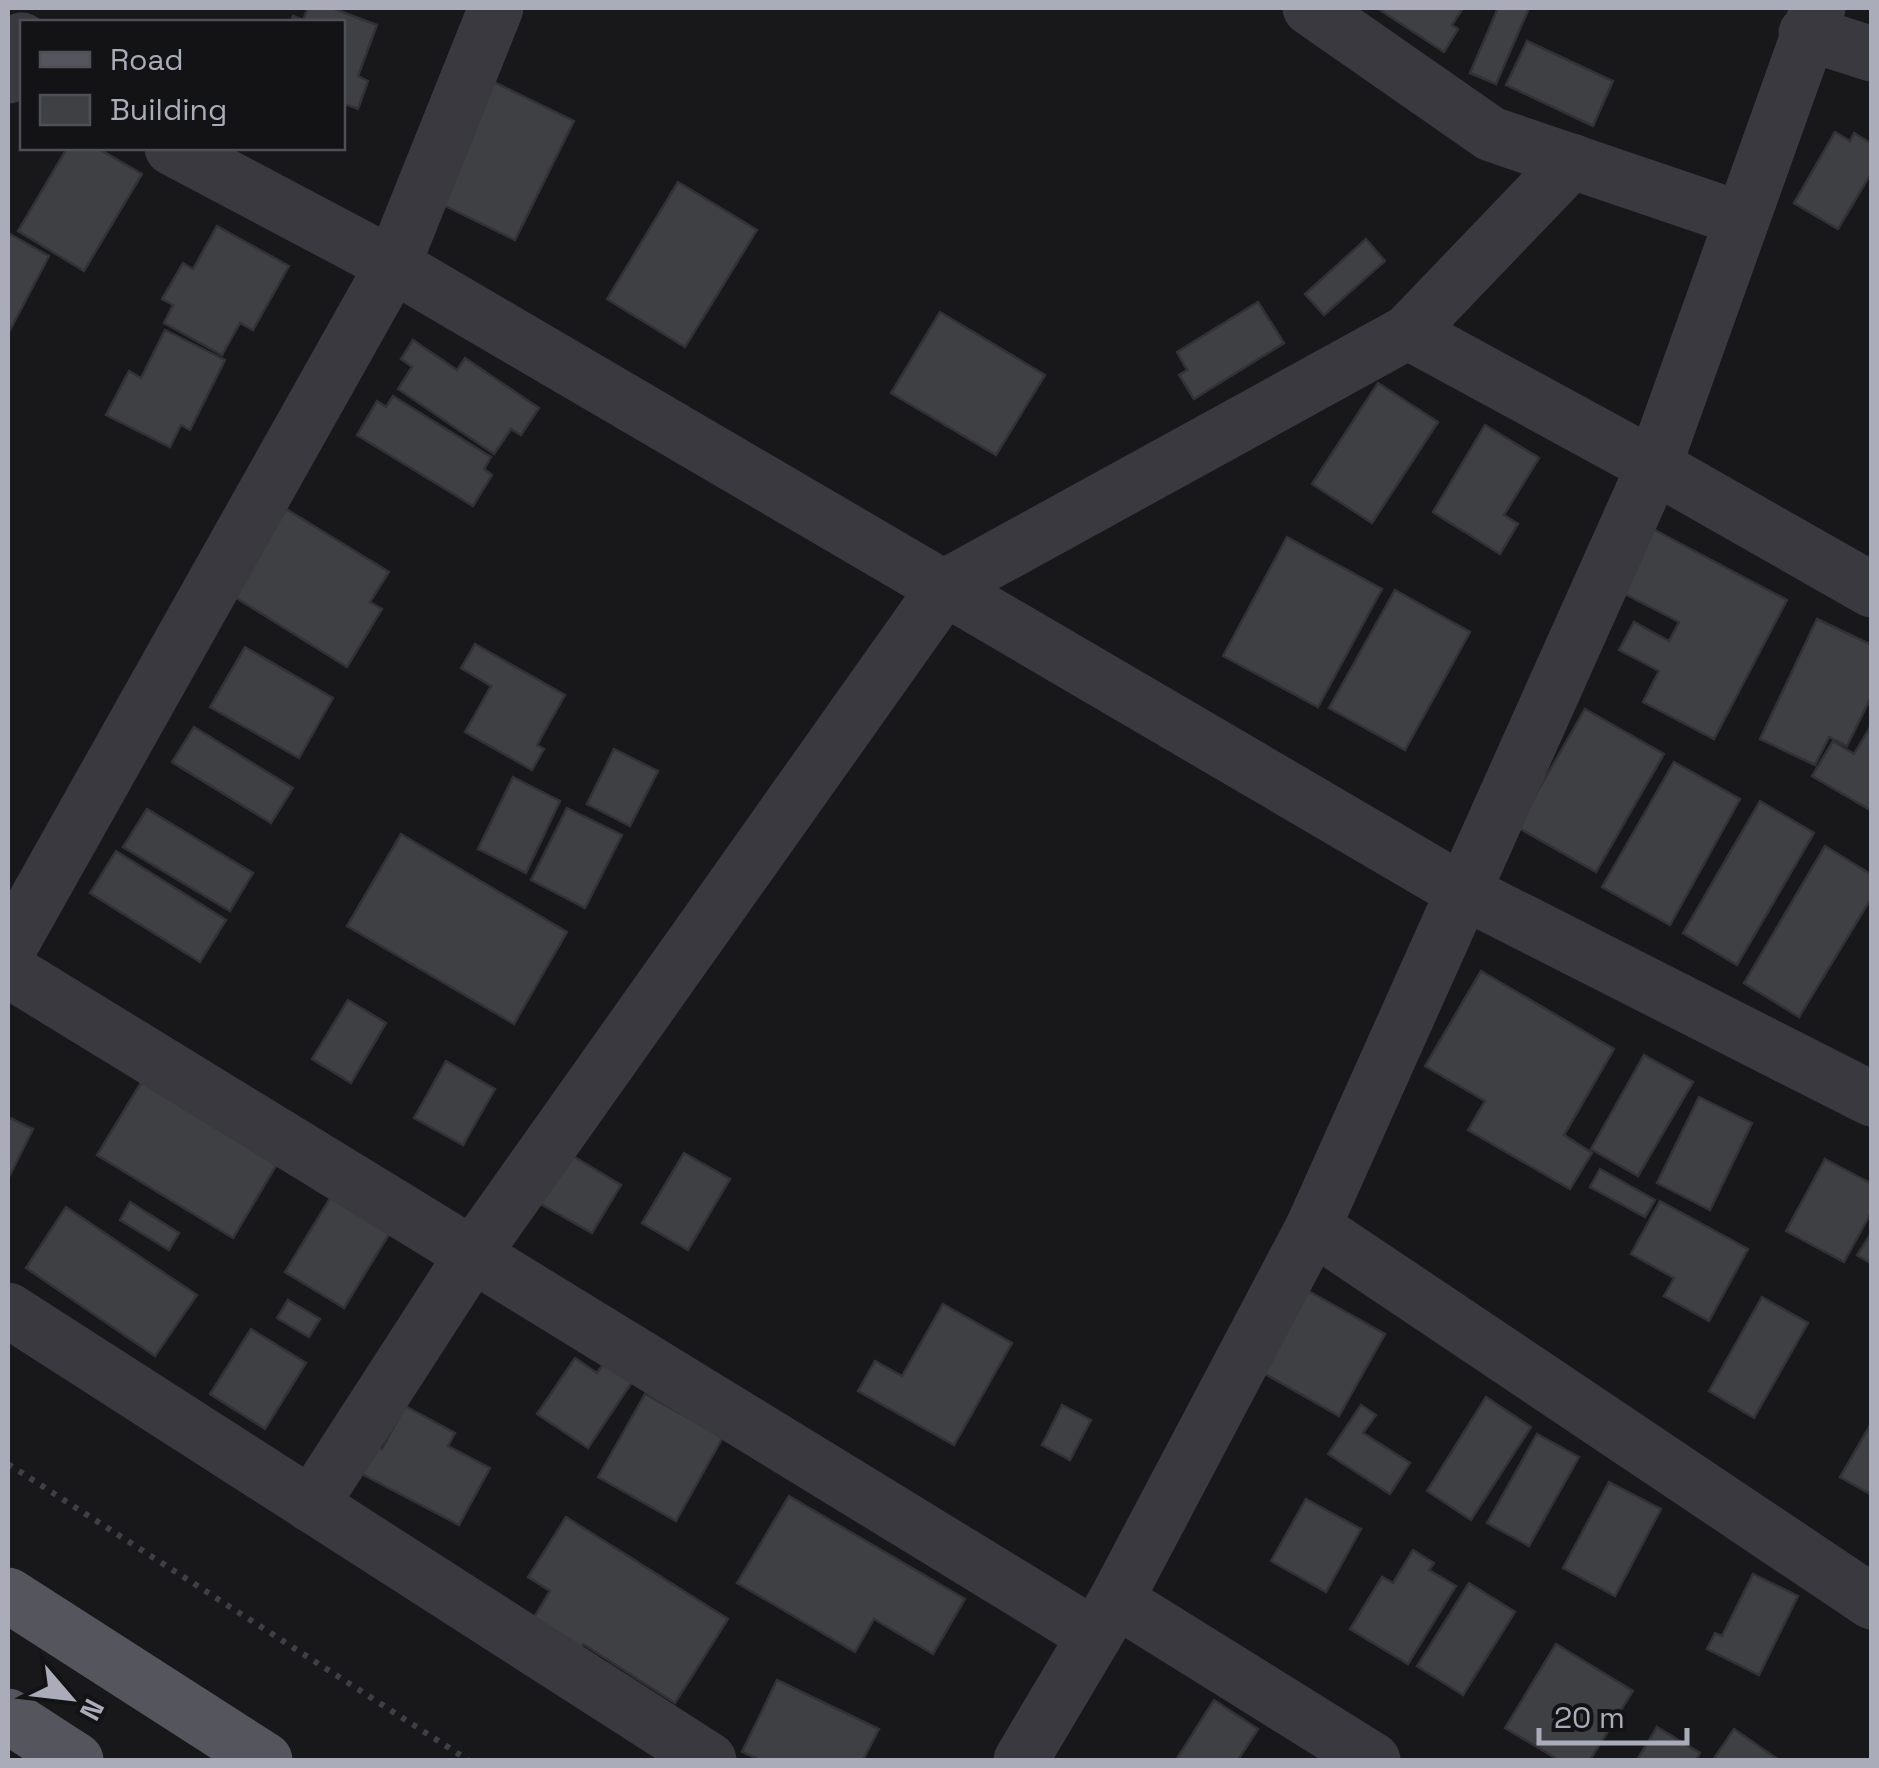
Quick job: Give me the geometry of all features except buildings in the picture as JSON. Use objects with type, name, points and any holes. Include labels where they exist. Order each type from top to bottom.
[{"type":"main road","points":[[8,1594],[265,1760]]},
{"type":"main road","points":[[8,1716],[76,1760]]},
{"type":"street","points":[[8,950],[394,265],[496,8]]},
{"type":"street","points":[[1310,8],[1491,134],[1741,218]]},
{"type":"street","points":[[1021,1760],[1106,1618],[1312,1226],[1654,466],[1812,20],[1872,54]]},
{"type":"street","points":[[176,150],[394,265],[1462,891],[1872,1099]]},
{"type":"street","points":[[311,1505],[473,1254],[946,586],[1408,332],[1572,161]]},
{"type":"street","points":[[1408,332],[1872,590]]},
{"type":"street","points":[[8,970],[473,1254],[1106,1618],[1373,1760]]},
{"type":"street","points":[[1312,1226],[1872,1602]]},
{"type":"street","points":[[8,1310],[709,1760]]},
{"type":"path","points":[[8,1464],[468,1760]]}]
